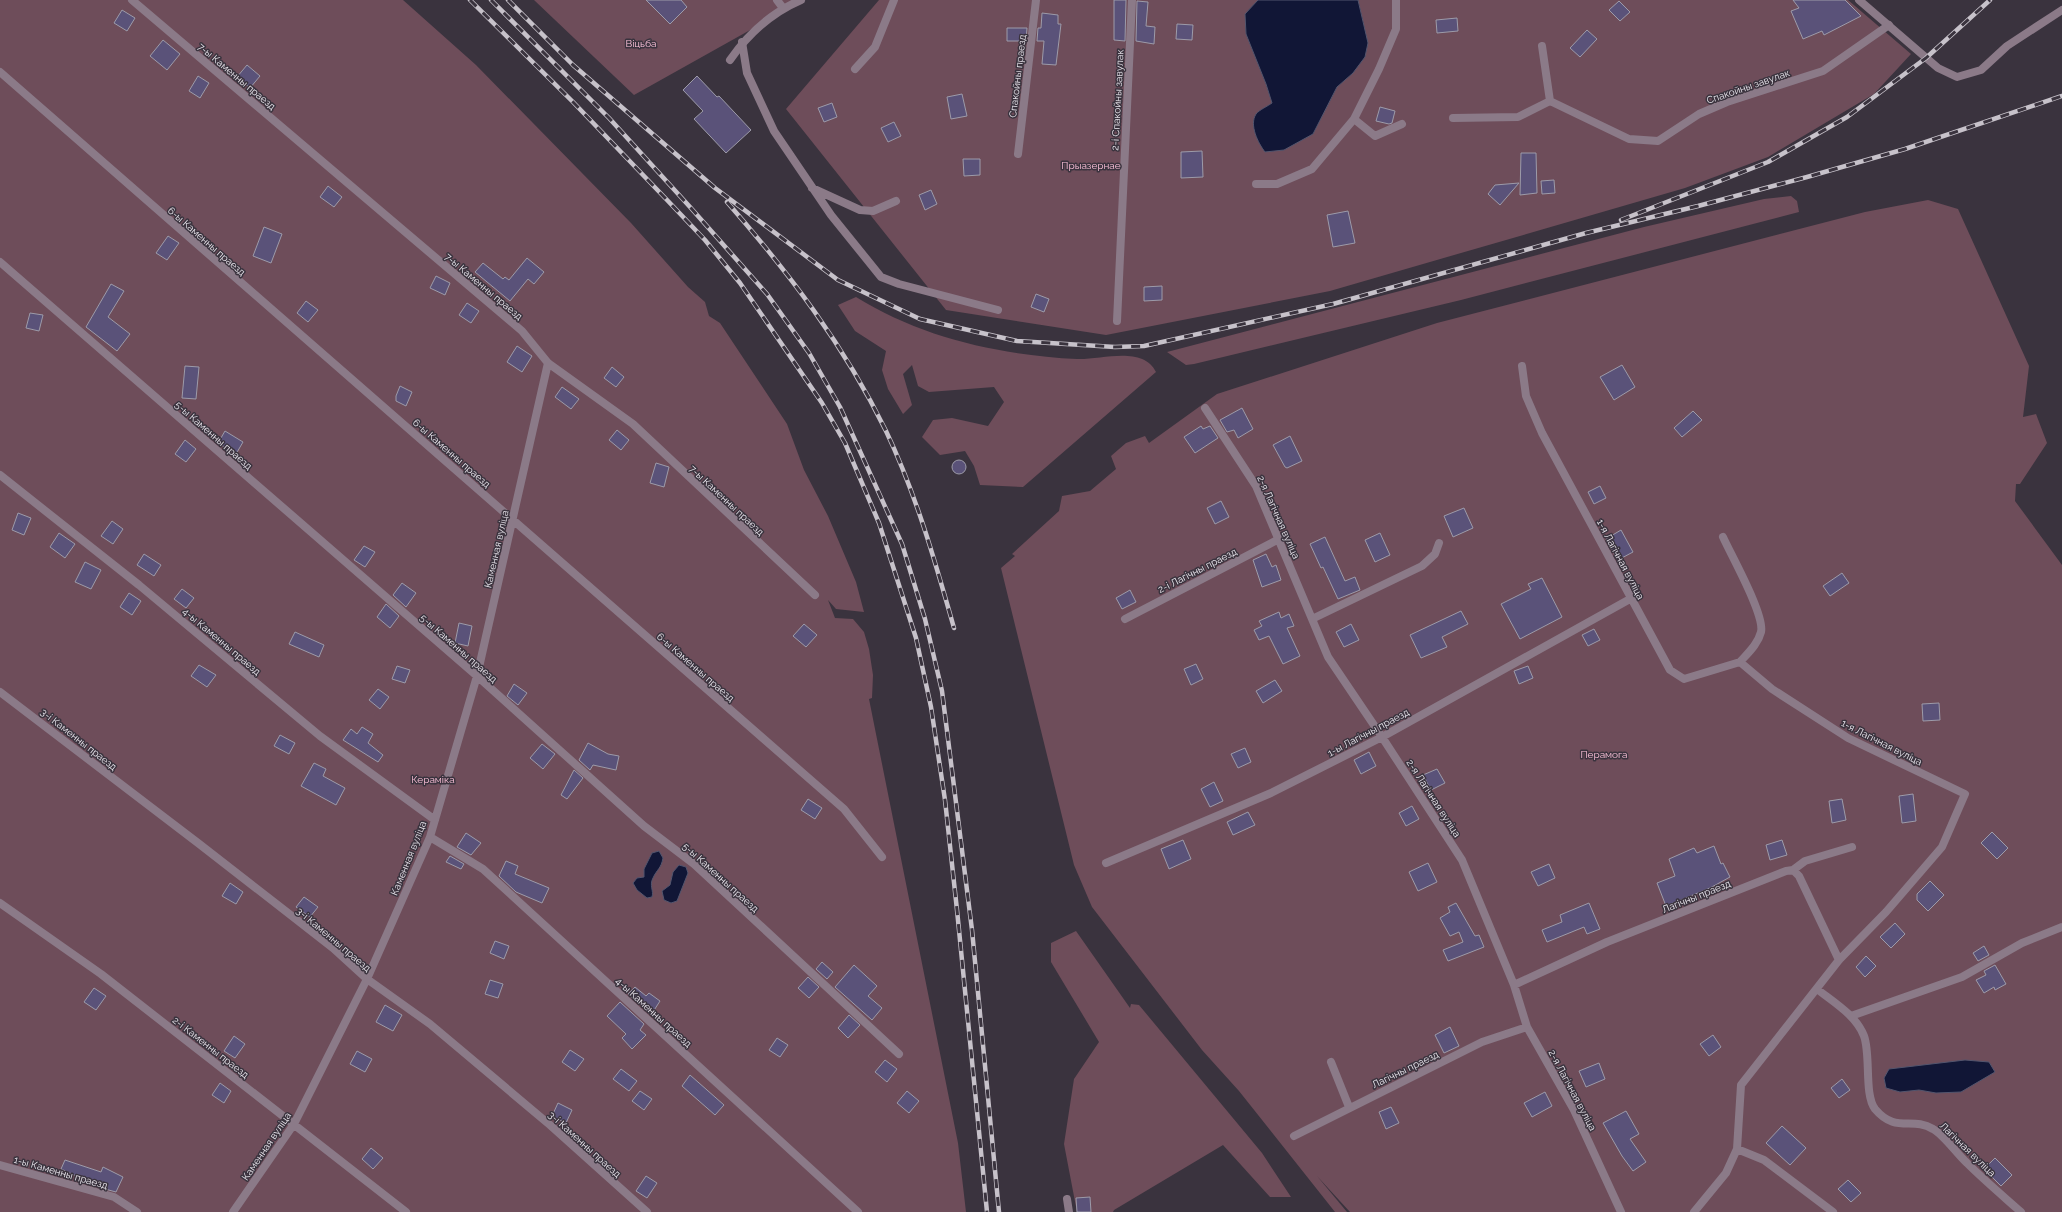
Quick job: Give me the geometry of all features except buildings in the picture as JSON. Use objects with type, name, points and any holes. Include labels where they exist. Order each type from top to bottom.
[{"type":"street","name":"7-ы Каменны праезд","points":[[132,0],[522,331],[548,363],[633,424],[815,595]]},
{"type":"street","points":[[777,0],[783,8]]},
{"type":"street","points":[[730,60],[742,42],[783,8],[801,0]]},
{"type":"street","points":[[855,69],[875,47],[894,0]]},
{"type":"street","name":"Спакойны праезд","points":[[1018,154],[1036,0]]},
{"type":"street","name":"2-і Спакойны завулак","points":[[1117,321],[1132,0]]},
{"type":"street","points":[[1256,184],[1277,184],[1312,169],[1354,119],[1379,69],[1396,29],[1396,0]]},
{"type":"street","points":[[1859,0],[1938,68],[1957,77],[1981,70],[2007,46],[2062,10]]},
{"type":"street","name":"Спакойны завулак","points":[[1550,101],[1629,139],[1658,141],[1699,114],[1727,102],[1823,71],[1889,25]]},
{"type":"street","points":[[742,42],[747,73],[774,131],[811,188],[856,248],[881,277],[900,284],[998,310]]},
{"type":"street","points":[[1453,118],[1518,117],[1550,101],[1542,46]]},
{"type":"street","name":"6-ы Каменны праезд","points":[[0,72],[261,302],[453,466],[512,521],[844,809],[882,857]]},
{"type":"street","points":[[1354,119],[1375,136],[1402,124]]},
{"type":"street","points":[[811,188],[860,210],[873,211],[896,201]]},
{"type":"street","name":"5-ы Каменны праезд","points":[[0,262],[477,676],[644,826],[694,864],[899,1054]]},
{"type":"street","name":"Каменная вуліца","points":[[233,1212],[294,1124],[366,979],[430,837],[477,676],[548,363]]},
{"type":"street","name":"1-я Лагічная вуліца","points":[[1522,366],[1526,396],[1542,433],[1630,599],[1670,670],[1684,679],[1740,662],[1772,689],[1848,738],[1965,794],[1942,847],[1886,912],[1839,960],[1742,1085],[1737,1149],[1726,1172],[1694,1212]]},
{"type":"street","name":"2-я Лагічная вуліца","points":[[1205,408],[1256,486],[1328,658],[1382,737],[1462,860],[1514,985],[1527,1027],[1574,1110],[1620,1212]]},
{"type":"street","name":"4-ы Каменны праезд","points":[[0,475],[139,585],[320,736],[435,820]]},
{"type":"street","points":[[1723,537],[1759,613],[1762,630],[1758,642],[1740,662]]},
{"type":"street","name":"2-і Лагічны праезд","points":[[1125,619],[1279,539]]},
{"type":"street","points":[[1312,619],[1422,566],[1434,554],[1439,542]]},
{"type":"street","name":"1-ы Лагічны праезд","points":[[1106,863],[1271,793],[1382,737],[1630,599]]},
{"type":"street","name":"3-і Каменны праезд","points":[[0,692],[333,948],[366,979],[430,1024],[550,1125],[647,1212]]},
{"type":"street","name":"4-ы Каменны праезд","points":[[430,837],[483,869],[858,1212]]},
{"type":"street","name":"Лагічны праезд","points":[[1514,985],[1607,942],[1786,871],[1794,870],[1805,861],[1852,847]]},
{"type":"street","points":[[1794,870],[1799,876],[1839,960]]},
{"type":"street","name":"2-і Каменны праезд","points":[[0,903],[101,974],[406,1212]]},
{"type":"street","points":[[1851,1016],[1962,977],[2022,943],[2062,927]]},
{"type":"street","name":"Лагічная вуліца","points":[[1817,989],[1851,1016],[1864,1035],[1868,1057],[1867,1079],[1874,1108],[1885,1119],[1901,1125],[1918,1123],[1934,1129],[1968,1165],[2021,1212]]},
{"type":"street","name":"Лагічны праезд","points":[[1294,1136],[1349,1107],[1482,1042],[1527,1027]]},
{"type":"street","points":[[1331,1062],[1349,1107]]},
{"type":"street","points":[[1737,1149],[1764,1160],[1833,1212]]},
{"type":"street","name":"1-ы Каменны праезд","points":[[0,1165],[114,1197],[137,1212]]},
{"type":"street","points":[[1067,1199],[1069,1212]]},
{"type":"green space","name":"Кераміка","points":[[0,0],[403,0],[476,65],[631,223],[688,287],[705,302],[709,316],[720,323],[787,424],[804,470],[828,516],[856,582],[864,612],[836,609],[828,600],[835,618],[853,619],[864,632],[869,649],[873,675],[872,698],[869,699],[958,1143],[966,1212],[0,1212]]},
{"type":"green space","name":"Віцьба","points":[[534,0],[804,0],[634,95]]},
{"type":"green space","name":"Прыазернае","points":[[879,0],[1258,0],[1245,14],[1246,34],[1272,103],[1257,113],[1313,134],[1337,87],[1353,73],[1364,25],[1358,0],[1848,0],[1911,54],[1874,94],[1768,157],[1685,188],[1330,291],[1106,335],[946,310],[786,109]]},
{"type":"green space","points":[[1791,196],[1797,201],[1799,212],[1461,300],[1194,364],[1186,365],[1167,352],[1644,227],[1764,199]]},
{"type":"green space","name":"Перамога","points":[[1928,200],[1958,209],[2029,366],[2023,417],[2036,414],[2047,443],[2020,484],[2016,484],[2015,501],[2062,565],[2062,1212],[1350,1212],[1317,1176],[1347,1212],[1335,1212],[1239,1091],[1202,1050],[1092,907],[1074,865],[1001,568],[1015,556],[1012,554],[1059,511],[1062,496],[1090,491],[1116,469],[1111,456],[1126,443],[1145,436],[1149,443],[1217,394],[1437,323],[1865,212]]},
{"type":"green space","points":[[856,297],[881,311],[908,323],[935,334],[962,342],[1048,357],[1087,359],[1109,356],[1132,356],[1142,359],[1150,364],[1156,372],[1023,487],[980,485],[974,466],[965,451],[940,455],[922,437],[933,420],[952,418],[988,426],[1004,402],[994,387],[929,392],[918,386],[912,365],[903,374],[912,405],[903,414],[888,389],[882,370],[886,351],[855,331],[838,305]]},
{"type":"green space","points":[[1076,931],[1130,1008],[1131,1004],[1139,1005],[1262,1153],[1291,1197],[1270,1197],[1223,1145],[1113,1212],[1077,1212],[1064,1144],[1074,1079],[1099,1042],[1051,962],[1051,943]]},
{"type":"water","points":[[1258,0],[1358,0],[1368,43],[1365,57],[1353,73],[1337,87],[1313,134],[1284,150],[1265,152],[1257,139],[1253,123],[1256,114],[1272,103],[1246,34],[1245,14]]},
{"type":"water","points":[[659,851],[663,858],[662,862],[652,881],[652,897],[647,898],[637,890],[633,883],[637,878],[644,877],[644,869],[652,853]]},
{"type":"water","points":[[679,865],[686,867],[688,873],[677,901],[671,903],[664,900],[662,891],[670,885],[673,872]]},
{"type":"water","points":[[1965,1060],[1989,1062],[1995,1072],[1961,1092],[1936,1093],[1919,1090],[1900,1092],[1886,1088],[1884,1078],[1889,1069]]},
{"type":"railway","points":[[470,0],[573,102],[705,240],[740,283],[822,403],[845,443],[879,523],[916,638],[931,707],[945,800],[987,1212]]},
{"type":"railway","points":[[491,0],[609,118],[767,294],[809,353],[840,407],[902,544],[925,619],[942,691],[972,930],[999,1212]]},
{"type":"railway","points":[[508,0],[573,65],[715,188],[838,280],[920,319],[1017,341],[1115,347],[1144,346],[1333,304],[1586,233],[1698,206],[1807,177],[1905,149],[2062,96]]},
{"type":"railway","points":[[1621,220],[1768,162],[1847,117],[1926,58],[1990,0]]},
{"type":"railway","points":[[727,202],[772,256],[814,311],[834,339],[870,399],[897,455],[916,503],[954,628]]}]
